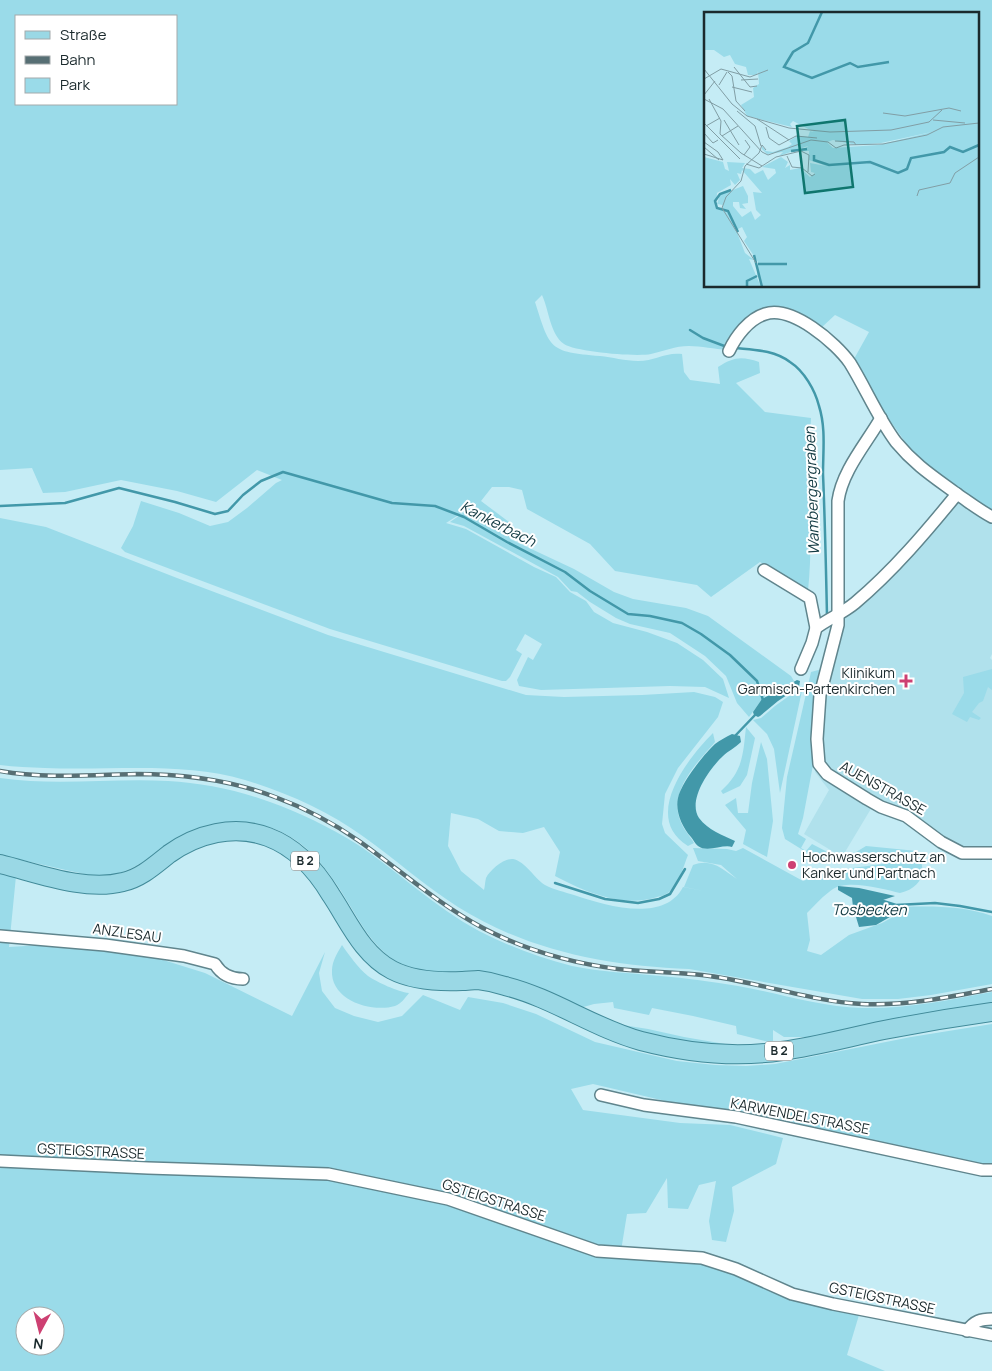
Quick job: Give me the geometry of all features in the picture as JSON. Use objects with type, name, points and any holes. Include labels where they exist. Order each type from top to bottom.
[{"type":"main road","name":"B 2","points":[[0,864],[86,884],[107,885],[125,882],[140,876],[173,852],[200,837],[216,832],[235,831],[267,837],[302,858],[317,874],[361,944],[390,969],[405,976],[423,980],[478,980],[507,986],[640,1041],[683,1050],[737,1054],[783,1051],[909,1025],[992,1012]]},
{"type":"street","points":[[730,348],[737,336],[766,313],[784,314],[801,320],[818,330],[849,362],[897,443],[925,472],[992,517]]},
{"type":"street","points":[[836,616],[838,501],[840,488],[852,464],[881,418]]},
{"type":"street","points":[[818,626],[854,604],[894,566],[938,518],[957,494]]},
{"type":"street","points":[[764,570],[810,598],[818,626],[801,669]]},
{"type":"street","name":"AUENSTRASSE","points":[[836,616],[836,634],[820,696],[817,739],[819,764],[827,774],[867,799],[881,807],[906,816],[941,842],[962,853],[992,853]]},
{"type":"street","name":"ANZLESAU","points":[[0,936],[104,944],[184,956],[215,964],[220,972],[236,979],[243,979]]},
{"type":"street","name":"KARWENDELSTRASSE","points":[[601,1095],[654,1107],[736,1117],[982,1170],[992,1170]]},
{"type":"street","name":"GSTEIGSTRASSE","points":[[0,1161],[328,1174],[448,1199],[597,1251],[702,1258],[736,1269],[792,1294],[833,1304],[992,1335]]},
{"type":"street","points":[[967,1331],[972,1323],[983,1319],[992,1320]]},
{"type":"shaded area","name":"Klinikum Garmisch-Partenkirchen","points":[[957,494],[992,517],[992,654],[990,658],[992,660],[992,847],[953,847],[875,802],[842,857],[804,834],[829,790],[815,772],[812,716],[833,625]]},
{"type":"green space","points":[[0,0],[992,0],[992,514],[918,460],[881,408],[854,359],[869,332],[835,315],[822,327],[802,317],[766,310],[727,350],[684,346],[651,354],[633,355],[593,351],[564,344],[559,340],[553,328],[542,295],[535,302],[544,330],[554,345],[561,350],[633,361],[644,361],[670,354],[682,354],[684,372],[690,380],[720,384],[718,367],[738,358],[753,360],[759,362],[760,373],[736,383],[765,412],[811,418],[810,570],[808,591],[760,562],[711,597],[697,585],[615,571],[590,544],[527,509],[522,490],[509,487],[492,487],[481,501],[509,522],[505,532],[512,535],[510,539],[574,569],[614,592],[633,599],[686,608],[708,616],[791,676],[794,681],[764,697],[749,717],[737,703],[726,676],[705,656],[670,633],[630,624],[616,618],[577,592],[571,591],[558,577],[464,526],[450,522],[479,502],[446,523],[466,529],[534,567],[556,577],[570,592],[586,601],[594,612],[613,623],[647,632],[677,643],[703,660],[723,679],[729,698],[705,687],[670,686],[541,690],[519,686],[517,680],[528,657],[533,660],[542,644],[525,634],[516,650],[522,654],[510,677],[506,681],[502,681],[330,629],[125,552],[121,548],[133,526],[141,501],[179,513],[210,526],[228,522],[282,480],[257,470],[216,502],[177,491],[121,480],[65,492],[43,493],[32,468],[0,470]]},
{"type":"green space","points":[[0,518],[46,527],[328,635],[526,695],[564,697],[694,692],[715,697],[723,702],[718,717],[678,768],[665,794],[662,824],[665,833],[688,855],[678,881],[668,893],[644,900],[631,901],[591,893],[555,876],[560,852],[544,827],[523,833],[499,831],[478,819],[451,813],[448,846],[461,871],[484,890],[486,878],[491,872],[502,862],[513,859],[522,863],[541,882],[552,888],[601,903],[633,909],[662,905],[674,898],[683,887],[704,891],[684,887],[693,865],[700,863],[711,864],[721,868],[737,879],[721,865],[698,861],[693,848],[736,851],[743,848],[803,881],[830,871],[920,859],[922,871],[919,881],[906,891],[900,893],[866,886],[848,885],[840,886],[826,894],[807,913],[810,940],[807,951],[821,955],[849,935],[882,923],[902,912],[903,907],[959,908],[992,916],[992,984],[898,999],[862,999],[689,969],[599,960],[540,945],[512,935],[485,922],[446,899],[364,837],[336,819],[292,797],[261,785],[221,774],[171,769],[70,769],[0,765]]},
{"type":"green space","points":[[822,669],[812,710],[813,765],[798,834],[806,839],[801,848],[806,851],[812,844],[843,860],[866,846],[917,851],[852,862],[826,861],[806,852],[785,839],[782,828],[787,777],[811,672]]},
{"type":"green space","points":[[992,669],[992,690],[988,687],[983,701],[972,712],[981,718],[979,720],[970,717],[967,722],[952,714],[964,693],[963,677]]},
{"type":"green space","points":[[803,686],[780,793],[774,749],[767,734],[753,720],[761,718]]},
{"type":"green space","points":[[746,727],[755,738],[747,775],[740,786],[723,794],[721,791],[734,776],[741,762]]},
{"type":"green space","points":[[713,733],[715,742],[693,768],[681,788],[678,798],[680,820],[694,843],[688,846],[675,834],[669,820],[669,805],[673,789],[681,773],[702,744]]},
{"type":"green space","points":[[761,742],[767,759],[773,821],[767,857],[743,844],[746,830],[725,805],[736,798],[738,813],[748,813]]},
{"type":"green space","points":[[0,778],[63,782],[126,780],[194,783],[258,798],[303,815],[355,843],[431,900],[479,931],[524,951],[572,966],[719,983],[846,1007],[878,1008],[911,1005],[992,992],[992,1004],[858,1026],[814,1037],[784,1037],[773,1030],[773,1043],[737,1034],[736,1026],[652,1008],[649,1015],[614,1008],[613,1002],[580,1008],[401,964],[379,948],[370,937],[332,878],[312,854],[287,835],[259,824],[218,824],[191,832],[132,868],[107,876],[88,875],[0,855]]},
{"type":"green space","points":[[0,872],[16,876],[9,947],[42,945],[129,953],[160,959],[205,973],[292,1016],[325,952],[319,973],[322,991],[335,1008],[354,1016],[378,1022],[402,1016],[423,995],[460,1010],[468,997],[503,1003],[536,1014],[595,1042],[677,1061],[746,1066],[775,1064],[911,1037],[992,1024],[992,1166],[983,1166],[795,1126],[787,1106],[755,1101],[737,1114],[674,1103],[593,1084],[571,1089],[583,1110],[680,1123],[730,1125],[783,1138],[776,1164],[732,1187],[734,1211],[726,1242],[712,1240],[709,1221],[716,1181],[699,1185],[688,1209],[668,1208],[667,1178],[646,1213],[627,1214],[620,1257],[701,1263],[859,1315],[847,1355],[885,1371],[0,1371]]},
{"type":"green space","points":[[342,945],[368,976],[399,991],[409,993],[403,1001],[395,1006],[375,1008],[354,1002],[345,996],[333,980],[332,970],[334,960]]},
{"type":"green space","points":[[597,1021],[731,1045],[752,1046],[694,1048]]},
{"type":"water","points":[[797,680],[800,681],[799,687],[760,716],[754,715],[753,712],[762,699]]},
{"type":"water","points":[[732,734],[740,736],[741,742],[723,756],[712,768],[698,794],[696,811],[699,818],[707,826],[735,841],[732,847],[706,849],[696,844],[682,824],[678,813],[678,798],[688,777],[705,755],[715,744]]},
{"type":"water","name":"Tosbecken","points":[[838,886],[859,888],[895,896],[883,900],[883,902],[900,907],[902,910],[876,925],[859,927],[852,898],[838,890]]},
{"type":"waterway","name":"Wambergergraben","points":[[690,330],[703,338],[727,347]]},
{"type":"waterway","name":"Wambergergraben","points":[[735,348],[764,351],[784,358],[804,376],[812,387],[817,400],[823,431],[827,616]]},
{"type":"waterway","name":"Kankerbach","points":[[0,506],[65,503],[119,488],[215,514],[228,511],[243,495],[261,481],[283,472],[392,503],[435,506],[464,517],[565,572],[590,591],[628,614],[650,616],[682,623],[701,634],[730,655],[757,681],[763,700]]},
{"type":"waterway","name":"Kankerbach","points":[[734,737],[756,714]]},
{"type":"waterway","points":[[555,883],[605,899],[638,903],[659,899],[670,894],[685,869]]},
{"type":"waterway","name":"Kankerbach","points":[[880,900],[896,905],[935,903],[992,912]]},
{"type":"railway","points":[[0,771],[51,776],[171,775],[224,782],[258,791],[297,806],[339,828],[435,898],[483,928],[532,949],[583,963],[618,969],[722,978],[822,999],[862,1004],[895,1004],[944,998],[992,989]]},
{"type":"place","name":"Klinikum Garmisch-Partenkirchen","points":[[906,681]]},
{"type":"place","name":"Hochwasserschutz an Kanker und Partnach","points":[[792,865]]}]
